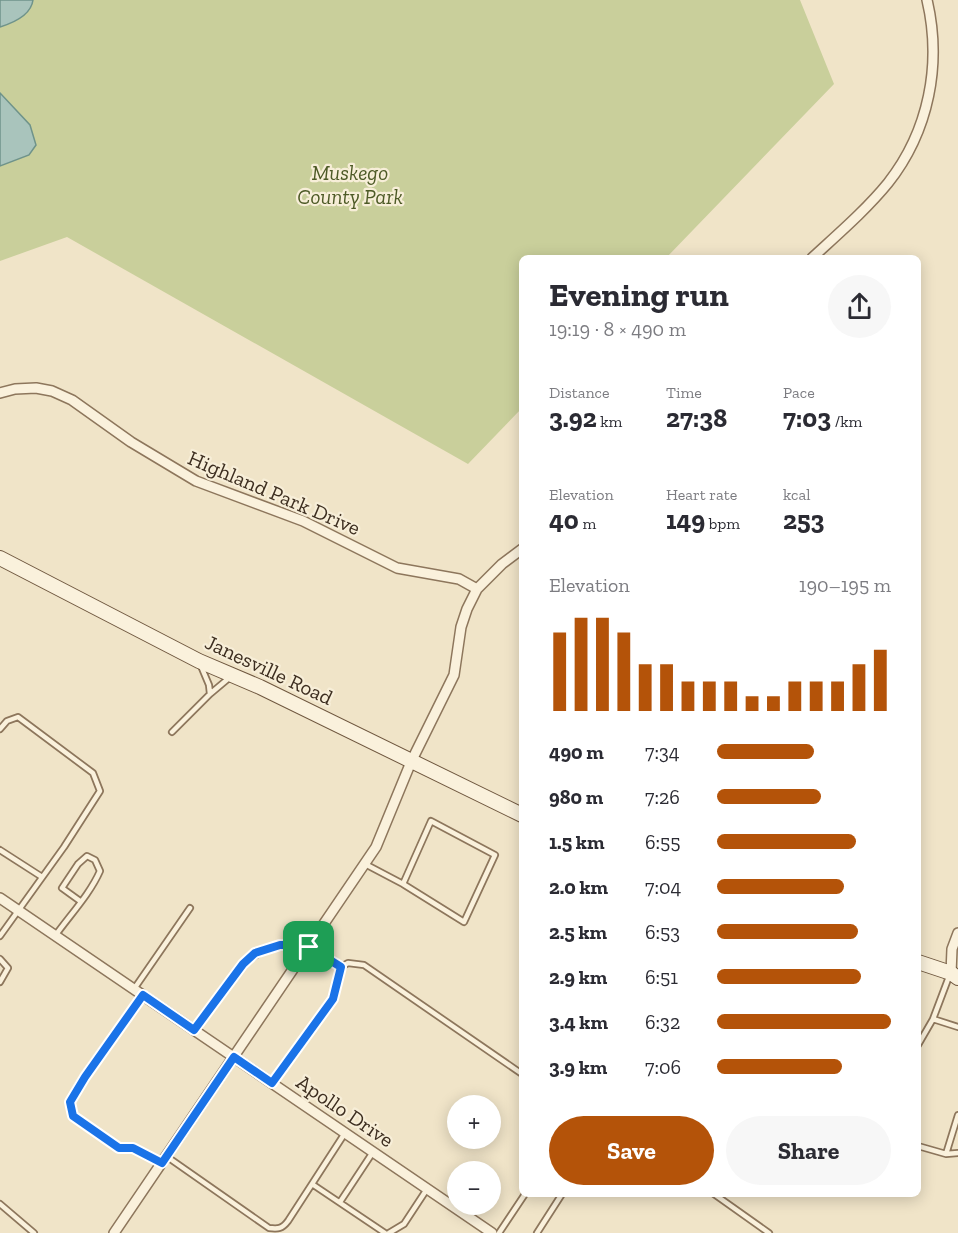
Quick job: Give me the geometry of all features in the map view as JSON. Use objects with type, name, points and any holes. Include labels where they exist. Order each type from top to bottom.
[{"type":"main road","name":"Janesville Road","points":[[0,558],[199,661],[233,674],[519,814]]},
{"type":"main road","points":[[921,963],[956,972]]},
{"type":"street","points":[[816,255],[887,184],[899,168],[917,135],[930,93],[933,69],[932,28],[927,0]]},
{"type":"street","name":"Highland Park Drive","points":[[0,393],[15,389],[36,388],[52,391],[72,400],[131,442],[196,481],[303,521],[397,568],[459,579],[477,590]]},
{"type":"street","points":[[114,1233],[376,847],[411,762],[454,675],[461,627],[467,609],[477,590],[502,564],[519,551]]},
{"type":"street","name":"Apollo Drive","points":[[0,898],[492,1233]]},
{"type":"street","points":[[956,972],[952,949],[958,933]]},
{"type":"lane","points":[[199,661],[209,685],[210,694]]},
{"type":"lane","points":[[172,732],[233,674]]},
{"type":"lane","points":[[0,729],[8,721],[18,717],[93,773],[100,791],[0,936]]},
{"type":"lane","points":[[365,864],[403,884],[464,922],[495,855],[431,821],[403,884]]},
{"type":"lane","points":[[0,850],[42,877]]},
{"type":"lane","points":[[55,936],[80,901],[100,871],[95,860],[87,856],[78,864],[62,888],[80,901]]},
{"type":"lane","points":[[134,989],[190,908]]},
{"type":"lane","points":[[194,1030],[243,964],[255,953],[280,945],[294,945],[307,949],[341,967]]},
{"type":"lane","points":[[0,959],[8,968],[0,982]]},
{"type":"lane","points":[[272,1083],[333,999],[341,967],[348,963],[364,965],[519,1072]]},
{"type":"lane","points":[[921,1040],[956,972]]},
{"type":"lane","points":[[143,995],[70,1102],[71,1112],[81,1123],[119,1148],[133,1148],[164,1160],[268,1228],[283,1227],[345,1133]]},
{"type":"lane","points":[[933,1019],[958,1027]]},
{"type":"lane","points":[[946,1154],[958,1116]]},
{"type":"lane","points":[[921,1147],[946,1154],[958,1153]]},
{"type":"lane","points":[[340,1202],[373,1152]]},
{"type":"lane","points":[[312,1184],[387,1233],[404,1224],[427,1189]]},
{"type":"lane","points":[[499,1233],[523,1197]]},
{"type":"lane","points":[[537,1233],[560,1197]]},
{"type":"lane","points":[[718,1197],[769,1233]]},
{"type":"lane","points":[[0,1204],[34,1233]]},
{"type":"green space","name":"Muskego County Park","points":[[0,0],[800,0],[834,84],[669,255],[519,255],[519,411],[468,464],[67,237],[0,261]]},
{"type":"water","points":[[0,0],[33,0],[32,6],[25,15],[0,27]]},
{"type":"water","points":[[0,93],[30,125],[36,145],[29,155],[0,166]]},
{"type":"route","points":[[280,945],[294,945],[306,950],[309,947],[341,967],[338,988],[333,999],[272,1083],[234,1057],[162,1163],[133,1148],[119,1148],[73,1116],[70,1102],[143,995],[194,1030],[243,964],[255,953],[280,945]]}]
